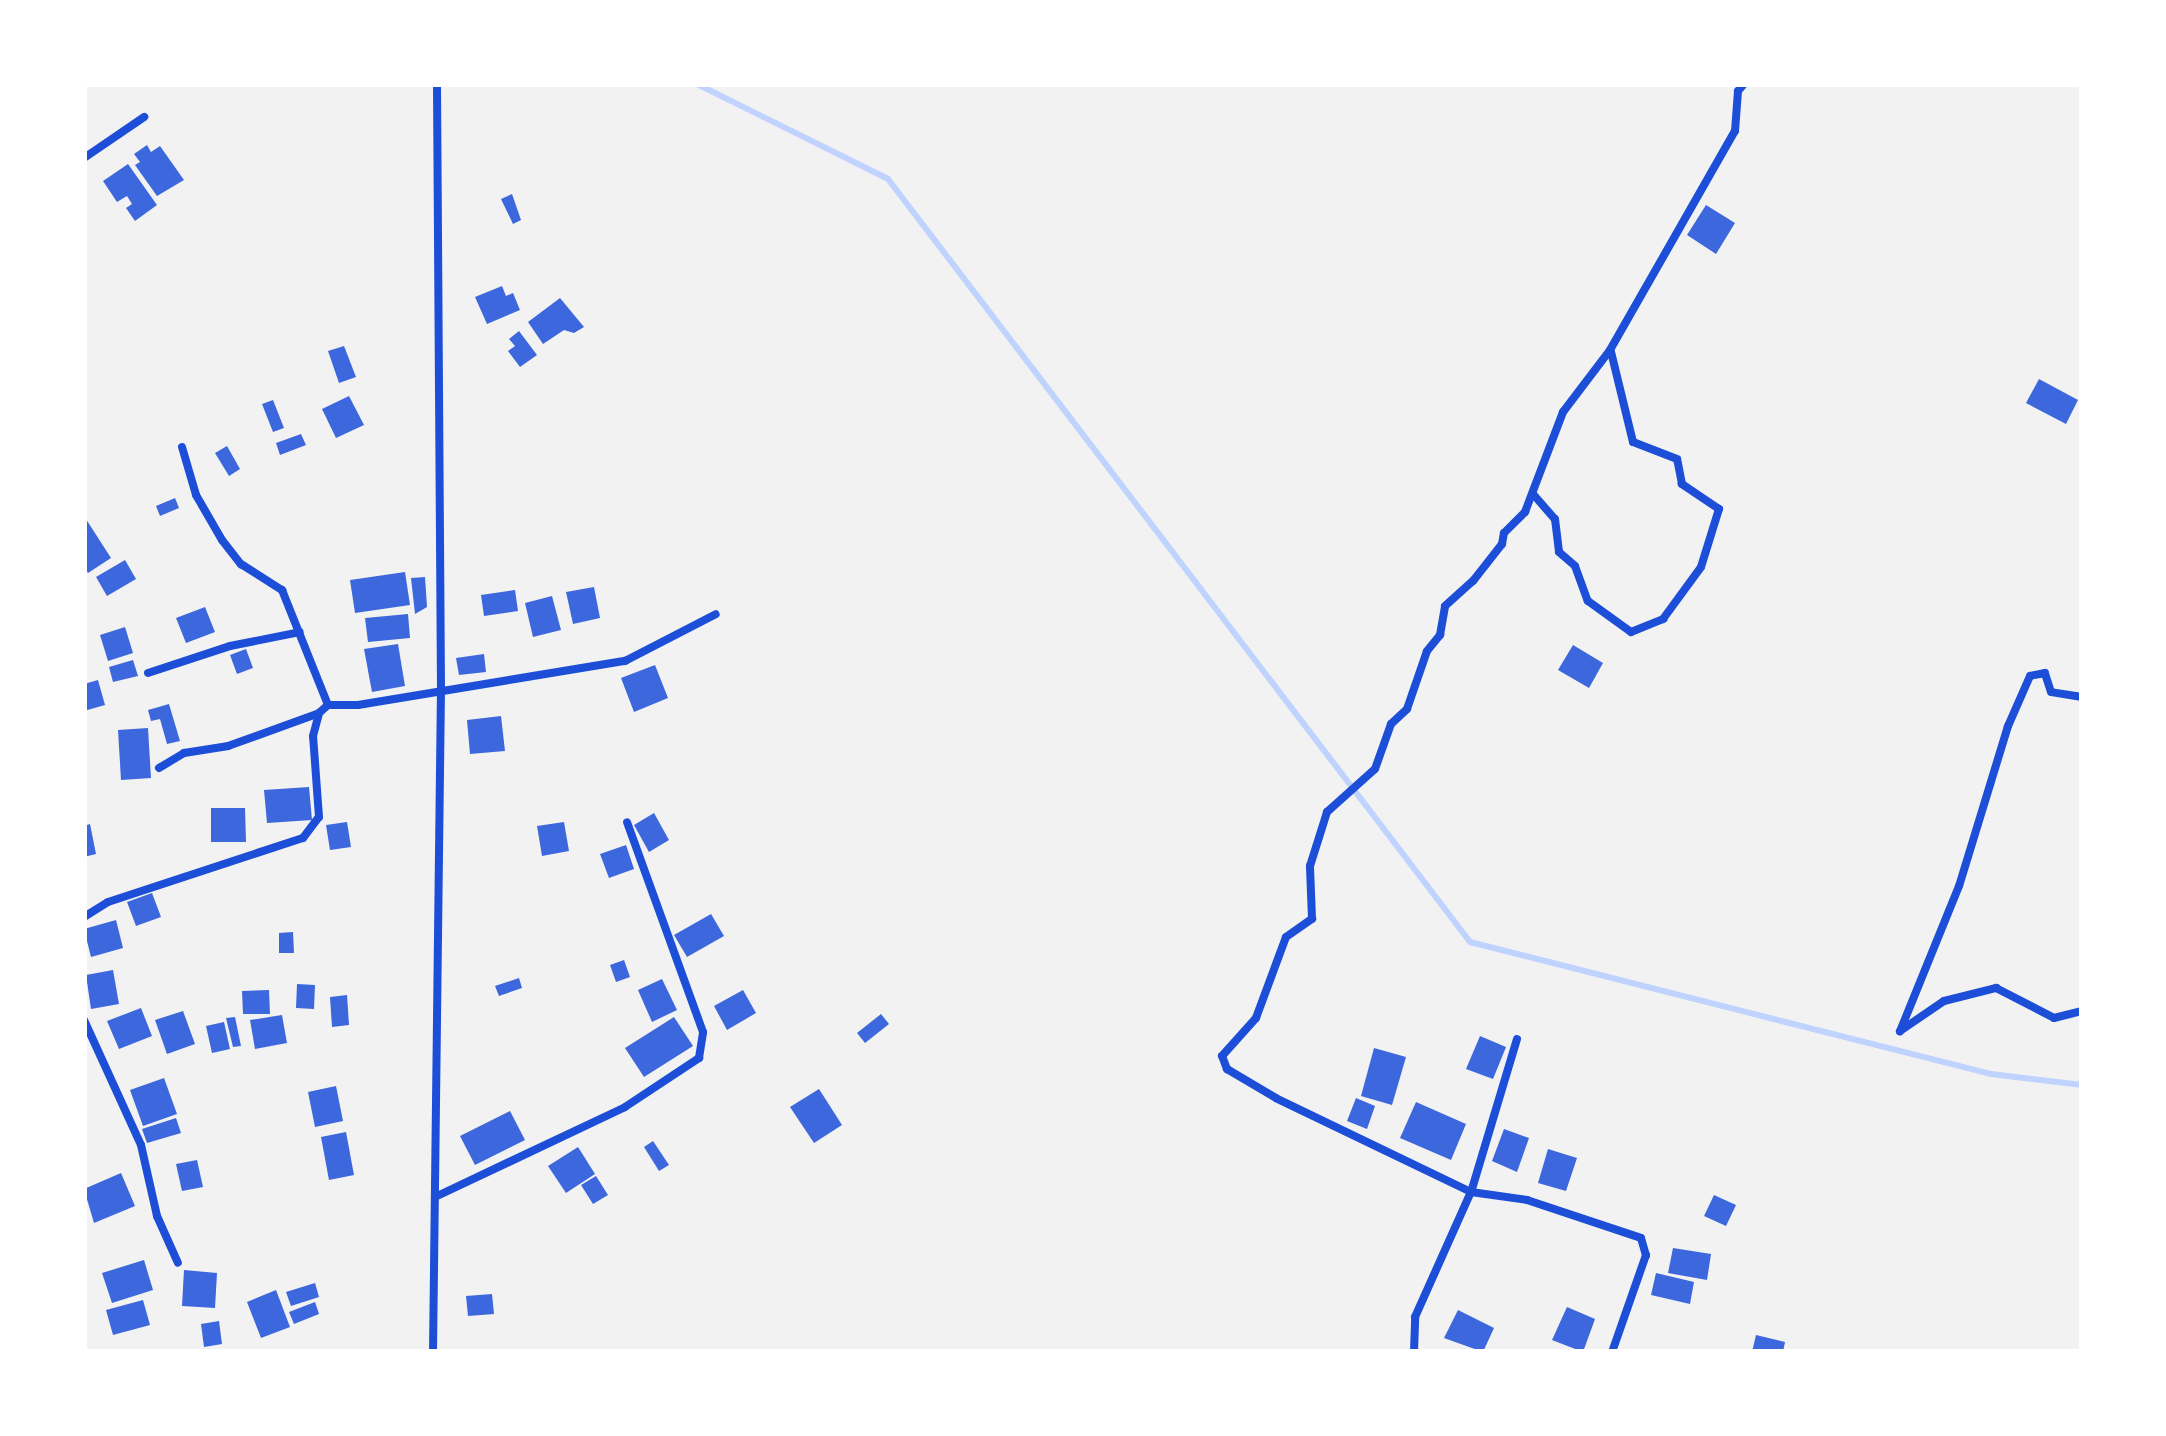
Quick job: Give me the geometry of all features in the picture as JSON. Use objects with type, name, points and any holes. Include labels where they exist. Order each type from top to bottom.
[{"type":"street","points":[[433,1352],[441,689],[437,84]]},
{"type":"street","points":[[1612,1352],[1646,1255],[1640,1238],[1527,1200],[1471,1192],[1276,1098],[1227,1069],[1222,1056],[1256,1018],[1286,937],[1312,920],[1310,866],[1327,812],[1384,752],[1391,724],[1407,709],[1411,689],[1425,669],[1426,651],[1440,635],[1444,606],[1473,581],[1533,494],[1563,412],[1610,350],[1735,131],[1738,91],[1744,84]]},
{"type":"street","points":[[84,158],[144,117]]},
{"type":"street","points":[[1533,494],[1555,519],[1559,552],[1575,566],[1588,602],[1631,632],[1663,619],[1701,567],[1719,509],[1682,484],[1678,459],[1633,442],[1610,350]]},
{"type":"street","points":[[182,447],[196,495],[222,540],[241,564],[282,590],[328,705]]},
{"type":"street","points":[[159,768],[184,754],[228,746],[319,713],[328,705],[358,705],[625,661],[716,614]]},
{"type":"street","points":[[148,673],[230,646],[300,632]]},
{"type":"street","points":[[2082,697],[2051,692],[2044,673],[2030,676],[2008,726],[1959,886],[1900,1031],[1944,1000],[1996,988],[2054,1018],[2082,1012]]},
{"type":"street","points":[[84,917],[108,902],[303,838],[319,818],[313,736],[319,713]]},
{"type":"street","points":[[435,1197],[625,1107],[699,1058],[703,1032],[627,822]]},
{"type":"street","points":[[84,1020],[141,1145],[158,1216],[178,1263]]},
{"type":"street","points":[[1414,1352],[1414,1317],[1471,1192],[1517,1039]]},
{"type":"building","points":[[147,145],[151,152],[160,146],[184,180],[157,196],[135,165],[140,162],[134,154]]},
{"type":"building","points":[[128,164],[157,205],[135,221],[126,208],[132,204],[127,196],[117,202],[103,181]]},
{"type":"building","points":[[512,194],[521,220],[513,224],[501,199]]},
{"type":"building","points":[[1706,205],[1735,223],[1716,254],[1687,235]]},
{"type":"building","points":[[502,286],[506,296],[513,293],[520,310],[487,324],[475,297]]},
{"type":"building","points":[[560,298],[584,327],[574,333],[564,330],[543,344],[528,322]]},
{"type":"building","points":[[519,331],[537,355],[520,367],[508,351],[515,346],[509,339]]},
{"type":"building","points":[[344,346],[356,377],[339,383],[328,351]]},
{"type":"building","points":[[2039,379],[2078,400],[2066,424],[2026,403]]},
{"type":"building","points":[[349,396],[364,425],[336,438],[322,409]]},
{"type":"building","points":[[273,400],[284,428],[273,432],[262,404]]},
{"type":"building","points":[[301,434],[306,445],[280,455],[276,443]]},
{"type":"building","points":[[227,446],[240,469],[229,476],[215,453]]},
{"type":"building","points":[[175,498],[179,508],[160,516],[156,506]]},
{"type":"building","points":[[84,516],[111,558],[88,573],[84,567]]},
{"type":"building","points":[[125,560],[136,579],[107,596],[96,577]]},
{"type":"building","points":[[405,572],[410,605],[355,613],[350,580]]},
{"type":"building","points":[[425,577],[427,607],[415,614],[411,578]]},
{"type":"building","points":[[594,587],[600,618],[573,624],[566,592]]},
{"type":"building","points":[[515,590],[518,611],[484,616],[481,595]]},
{"type":"building","points":[[552,596],[561,630],[533,637],[525,603]]},
{"type":"building","points":[[205,607],[215,632],[186,643],[176,618]]},
{"type":"building","points":[[408,614],[410,638],[368,642],[365,618]]},
{"type":"building","points":[[125,627],[133,653],[108,661],[100,635]]},
{"type":"building","points":[[398,644],[405,686],[372,692],[364,649]]},
{"type":"building","points":[[1573,645],[1603,663],[1589,688],[1558,670]]},
{"type":"building","points":[[246,649],[253,668],[237,674],[230,655]]},
{"type":"building","points":[[484,654],[486,672],[459,675],[456,658]]},
{"type":"building","points":[[133,660],[138,676],[113,682],[109,667]]},
{"type":"building","points":[[655,665],[668,698],[634,712],[621,678]]},
{"type":"building","points":[[98,680],[105,705],[84,711],[84,684]]},
{"type":"building","points":[[169,704],[180,741],[167,744],[160,719],[151,721],[148,710]]},
{"type":"building","points":[[501,716],[505,751],[470,754],[467,720]]},
{"type":"building","points":[[148,728],[151,778],[121,780],[118,730]]},
{"type":"building","points":[[309,787],[312,820],[267,823],[264,790]]},
{"type":"building","points":[[211,808],[245,808],[246,842],[211,842]]},
{"type":"building","points":[[654,813],[669,840],[649,852],[634,825]]},
{"type":"building","points":[[347,822],[351,847],[330,850],[326,825]]},
{"type":"building","points":[[564,822],[569,851],[542,856],[537,826]]},
{"type":"building","points":[[90,824],[96,854],[84,857],[84,826]]},
{"type":"building","points":[[626,845],[634,869],[609,878],[600,854]]},
{"type":"building","points":[[152,893],[161,917],[136,926],[127,902]]},
{"type":"building","points":[[711,914],[724,936],[687,957],[674,935]]},
{"type":"building","points":[[116,920],[123,948],[91,957],[84,929]]},
{"type":"building","points":[[293,932],[294,953],[279,953],[279,933]]},
{"type":"building","points":[[624,960],[630,977],[616,982],[610,965]]},
{"type":"building","points":[[113,970],[119,1004],[91,1009],[86,975]]},
{"type":"building","points":[[519,978],[522,988],[499,996],[495,986]]},
{"type":"building","points":[[662,979],[677,1010],[652,1022],[638,990]]},
{"type":"building","points":[[297,984],[315,985],[314,1009],[296,1008]]},
{"type":"building","points":[[269,990],[270,1014],[243,1014],[242,991]]},
{"type":"building","points":[[743,990],[756,1013],[727,1030],[714,1006]]},
{"type":"building","points":[[347,995],[349,1025],[332,1027],[330,997]]},
{"type":"building","points":[[141,1008],[152,1036],[119,1049],[107,1021]]},
{"type":"building","points":[[183,1011],[195,1044],[167,1054],[155,1020]]},
{"type":"building","points":[[881,1014],[889,1024],[865,1043],[857,1033]]},
{"type":"building","points":[[282,1015],[287,1043],[255,1049],[250,1020]]},
{"type":"building","points":[[235,1017],[241,1046],[233,1047],[226,1018]]},
{"type":"building","points":[[674,1017],[693,1046],[644,1077],[625,1048]]},
{"type":"building","points":[[224,1022],[230,1049],[212,1053],[206,1026]]},
{"type":"building","points":[[1480,1036],[1506,1047],[1493,1079],[1466,1069]]},
{"type":"building","points":[[1374,1048],[1406,1057],[1392,1105],[1361,1096]]},
{"type":"building","points":[[164,1078],[177,1114],[143,1126],[130,1090]]},
{"type":"building","points":[[336,1086],[343,1121],[315,1127],[308,1092]]},
{"type":"building","points":[[819,1089],[842,1125],[814,1143],[790,1107]]},
{"type":"building","points":[[1356,1098],[1375,1106],[1367,1129],[1347,1121]]},
{"type":"building","points":[[1416,1102],[1466,1124],[1451,1160],[1400,1138]]},
{"type":"building","points":[[510,1111],[525,1140],[475,1165],[460,1136]]},
{"type":"building","points":[[176,1118],[181,1133],[147,1143],[142,1129]]},
{"type":"building","points":[[1504,1129],[1529,1138],[1517,1172],[1492,1161]]},
{"type":"building","points":[[346,1132],[354,1175],[329,1180],[321,1137]]},
{"type":"building","points":[[653,1141],[669,1165],[659,1171],[644,1147]]},
{"type":"building","points":[[578,1147],[595,1174],[566,1193],[548,1166]]},
{"type":"building","points":[[1548,1149],[1577,1158],[1566,1191],[1538,1183]]},
{"type":"building","points":[[197,1160],[203,1187],[182,1191],[176,1164]]},
{"type":"building","points":[[121,1173],[135,1206],[94,1223],[84,1189]]},
{"type":"building","points":[[596,1176],[608,1195],[593,1204],[581,1185]]},
{"type":"building","points":[[1714,1195],[1736,1205],[1726,1226],[1704,1216]]},
{"type":"building","points":[[1673,1248],[1711,1254],[1707,1280],[1668,1273]]},
{"type":"building","points":[[144,1260],[153,1290],[112,1303],[102,1273]]},
{"type":"building","points":[[184,1270],[217,1273],[215,1308],[182,1306]]},
{"type":"building","points":[[1656,1273],[1694,1282],[1690,1304],[1651,1295]]},
{"type":"building","points":[[315,1283],[319,1297],[291,1306],[286,1292]]},
{"type":"building","points":[[276,1290],[290,1327],[261,1338],[247,1302]]},
{"type":"building","points":[[492,1294],[494,1314],[468,1316],[466,1296]]},
{"type":"building","points":[[143,1300],[150,1325],[113,1335],[106,1310]]},
{"type":"building","points":[[315,1302],[319,1314],[294,1324],[289,1312]]},
{"type":"building","points":[[1567,1307],[1595,1319],[1583,1352],[1552,1340]]},
{"type":"building","points":[[1458,1310],[1494,1328],[1483,1352],[1444,1338]]},
{"type":"building","points":[[219,1321],[222,1344],[204,1347],[201,1324]]},
{"type":"building","points":[[1756,1335],[1785,1342],[1783,1352],[1752,1352]]},
{"type":"waterway","points":[[697,84],[888,179],[1470,942],[1991,1074],[2082,1085]]}]
